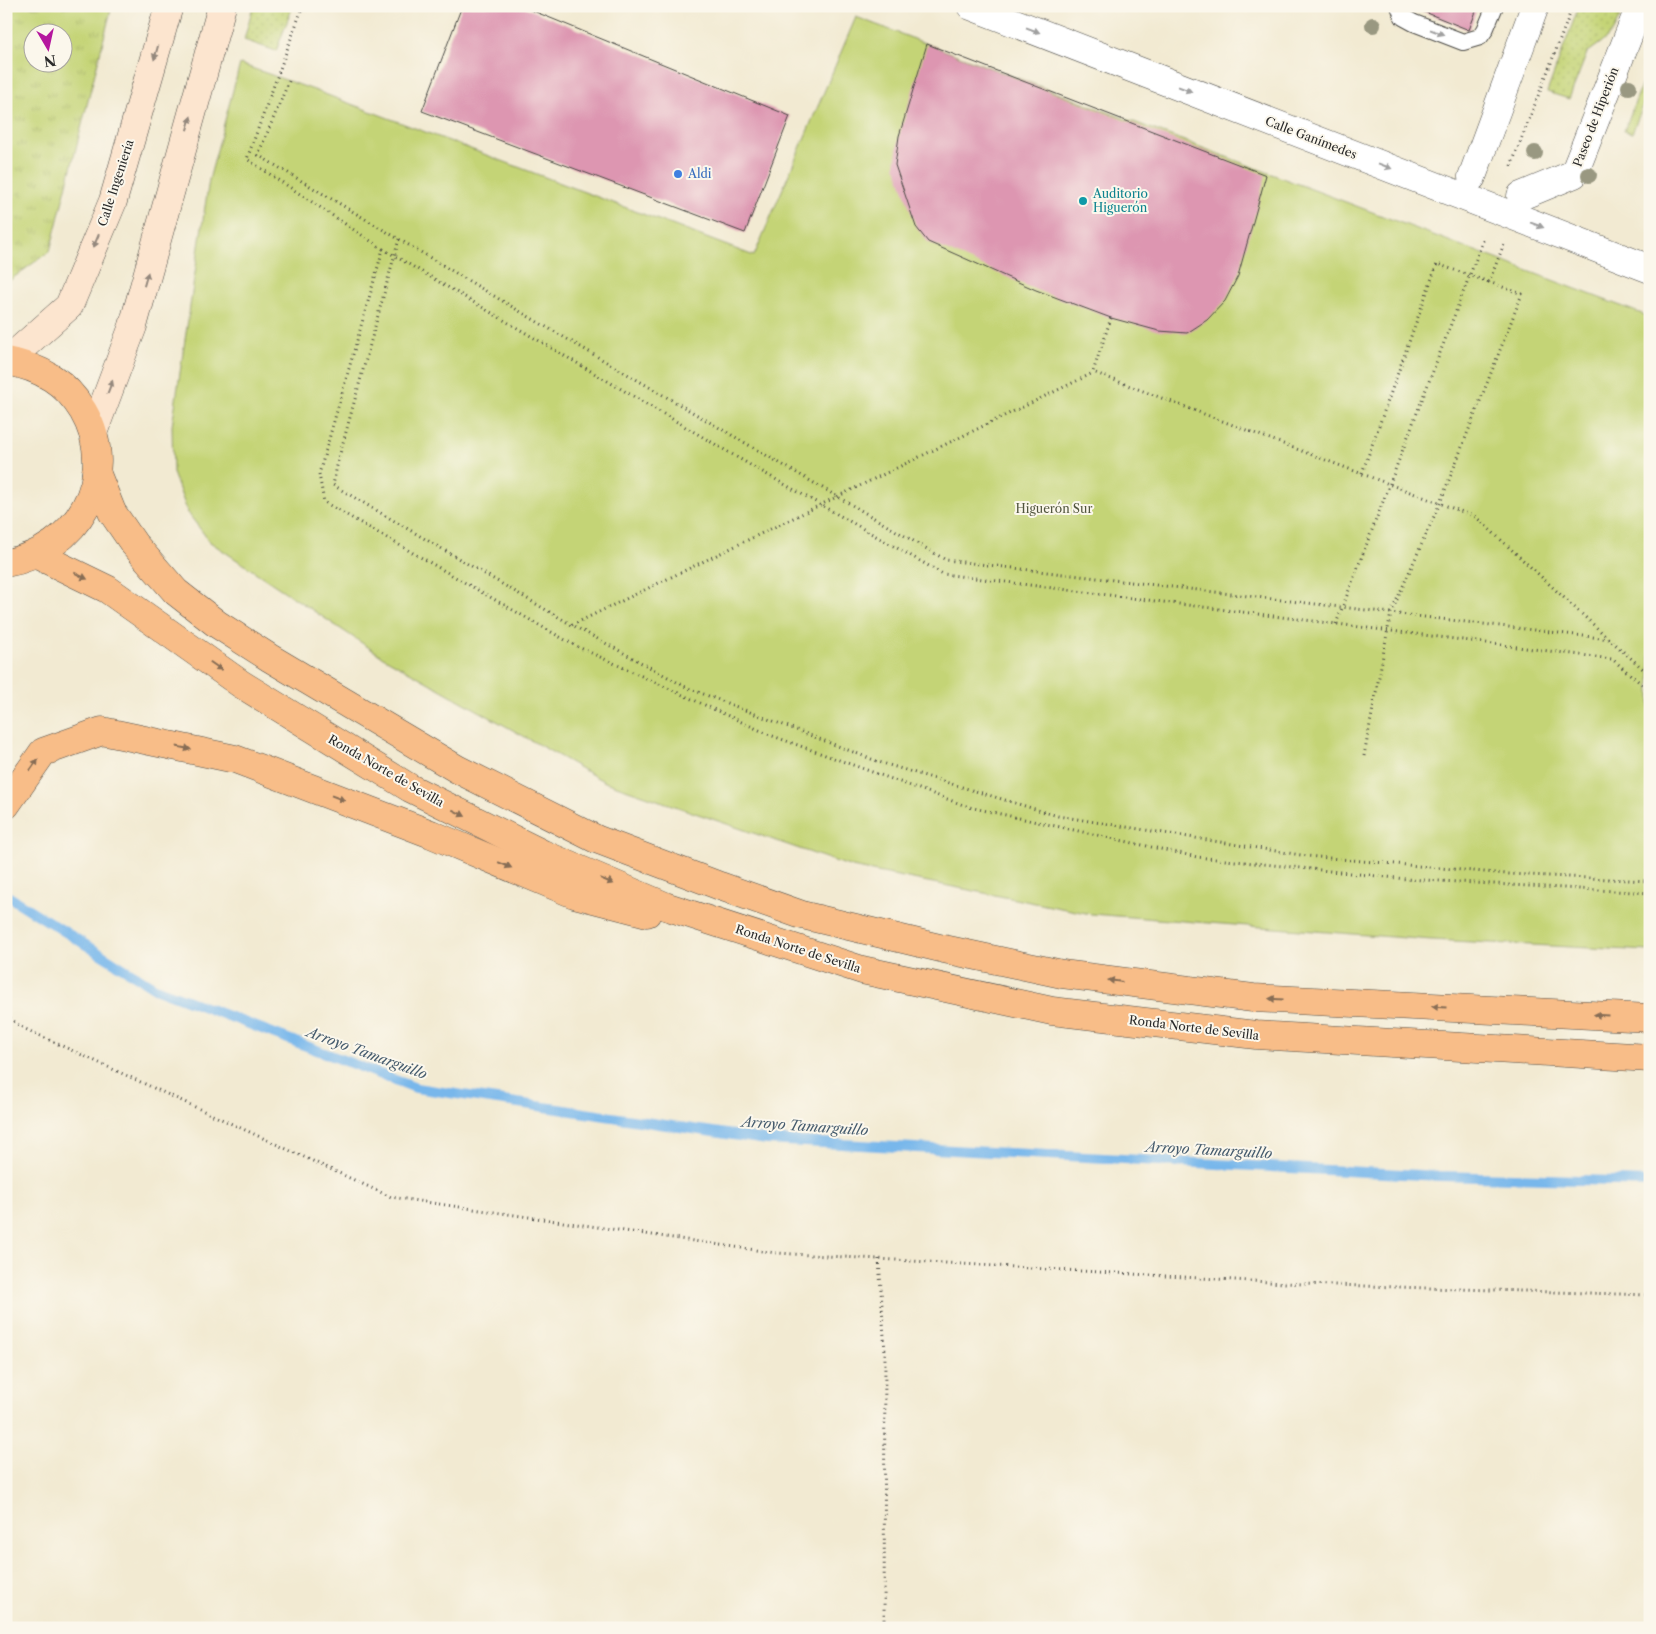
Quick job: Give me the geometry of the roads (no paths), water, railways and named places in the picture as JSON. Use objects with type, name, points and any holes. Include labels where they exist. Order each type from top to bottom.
[{"type":"highway","points":[[6,360],[39,370],[54,379],[78,403],[93,433],[96,452],[96,472],[88,501],[73,527],[50,547],[37,555],[7,564]]},
{"type":"highway","points":[[96,472],[112,512],[134,544],[176,592],[217,624],[270,658],[457,769],[596,838],[720,886],[802,915],[944,950],[1062,974],[1253,998],[1650,1018]]},
{"type":"highway","name":"Ronda Norte de Sevilla","points":[[37,555],[107,588],[241,684],[410,788],[543,854],[665,906],[862,970],[1052,1011],[1256,1036],[1650,1058]]},
{"type":"highway","points":[[6,806],[43,752],[102,731],[235,759],[431,834],[574,894],[862,970]]},
{"type":"street","name":"Calle Ingeniería","points":[[6,360],[69,306],[113,201],[169,6]]},
{"type":"street","points":[[93,433],[133,326],[222,6]]},
{"type":"street","name":"Calle Ganímedes","points":[[971,6],[1650,269]]},
{"type":"street","points":[[1472,177],[1535,6]]},
{"type":"street","name":"Paseo de Hiperión","points":[[1515,185],[1574,174],[1640,6]]},
{"type":"lane","points":[[1399,6],[1403,17],[1464,42],[1480,37],[1495,6]]},
{"type":"waterway","name":"Arroyo Tamarguillo","points":[[6,895],[155,988],[416,1088],[767,1140],[1440,1176],[1650,1182]]},
{"type":"place","name":"Aldi","points":[[678,174]]},
{"type":"place","name":"Auditorio Higuerón","points":[[1083,201]]},
{"type":"park label","name":"Higuerón Sur","points":[[1054,509]]}]
